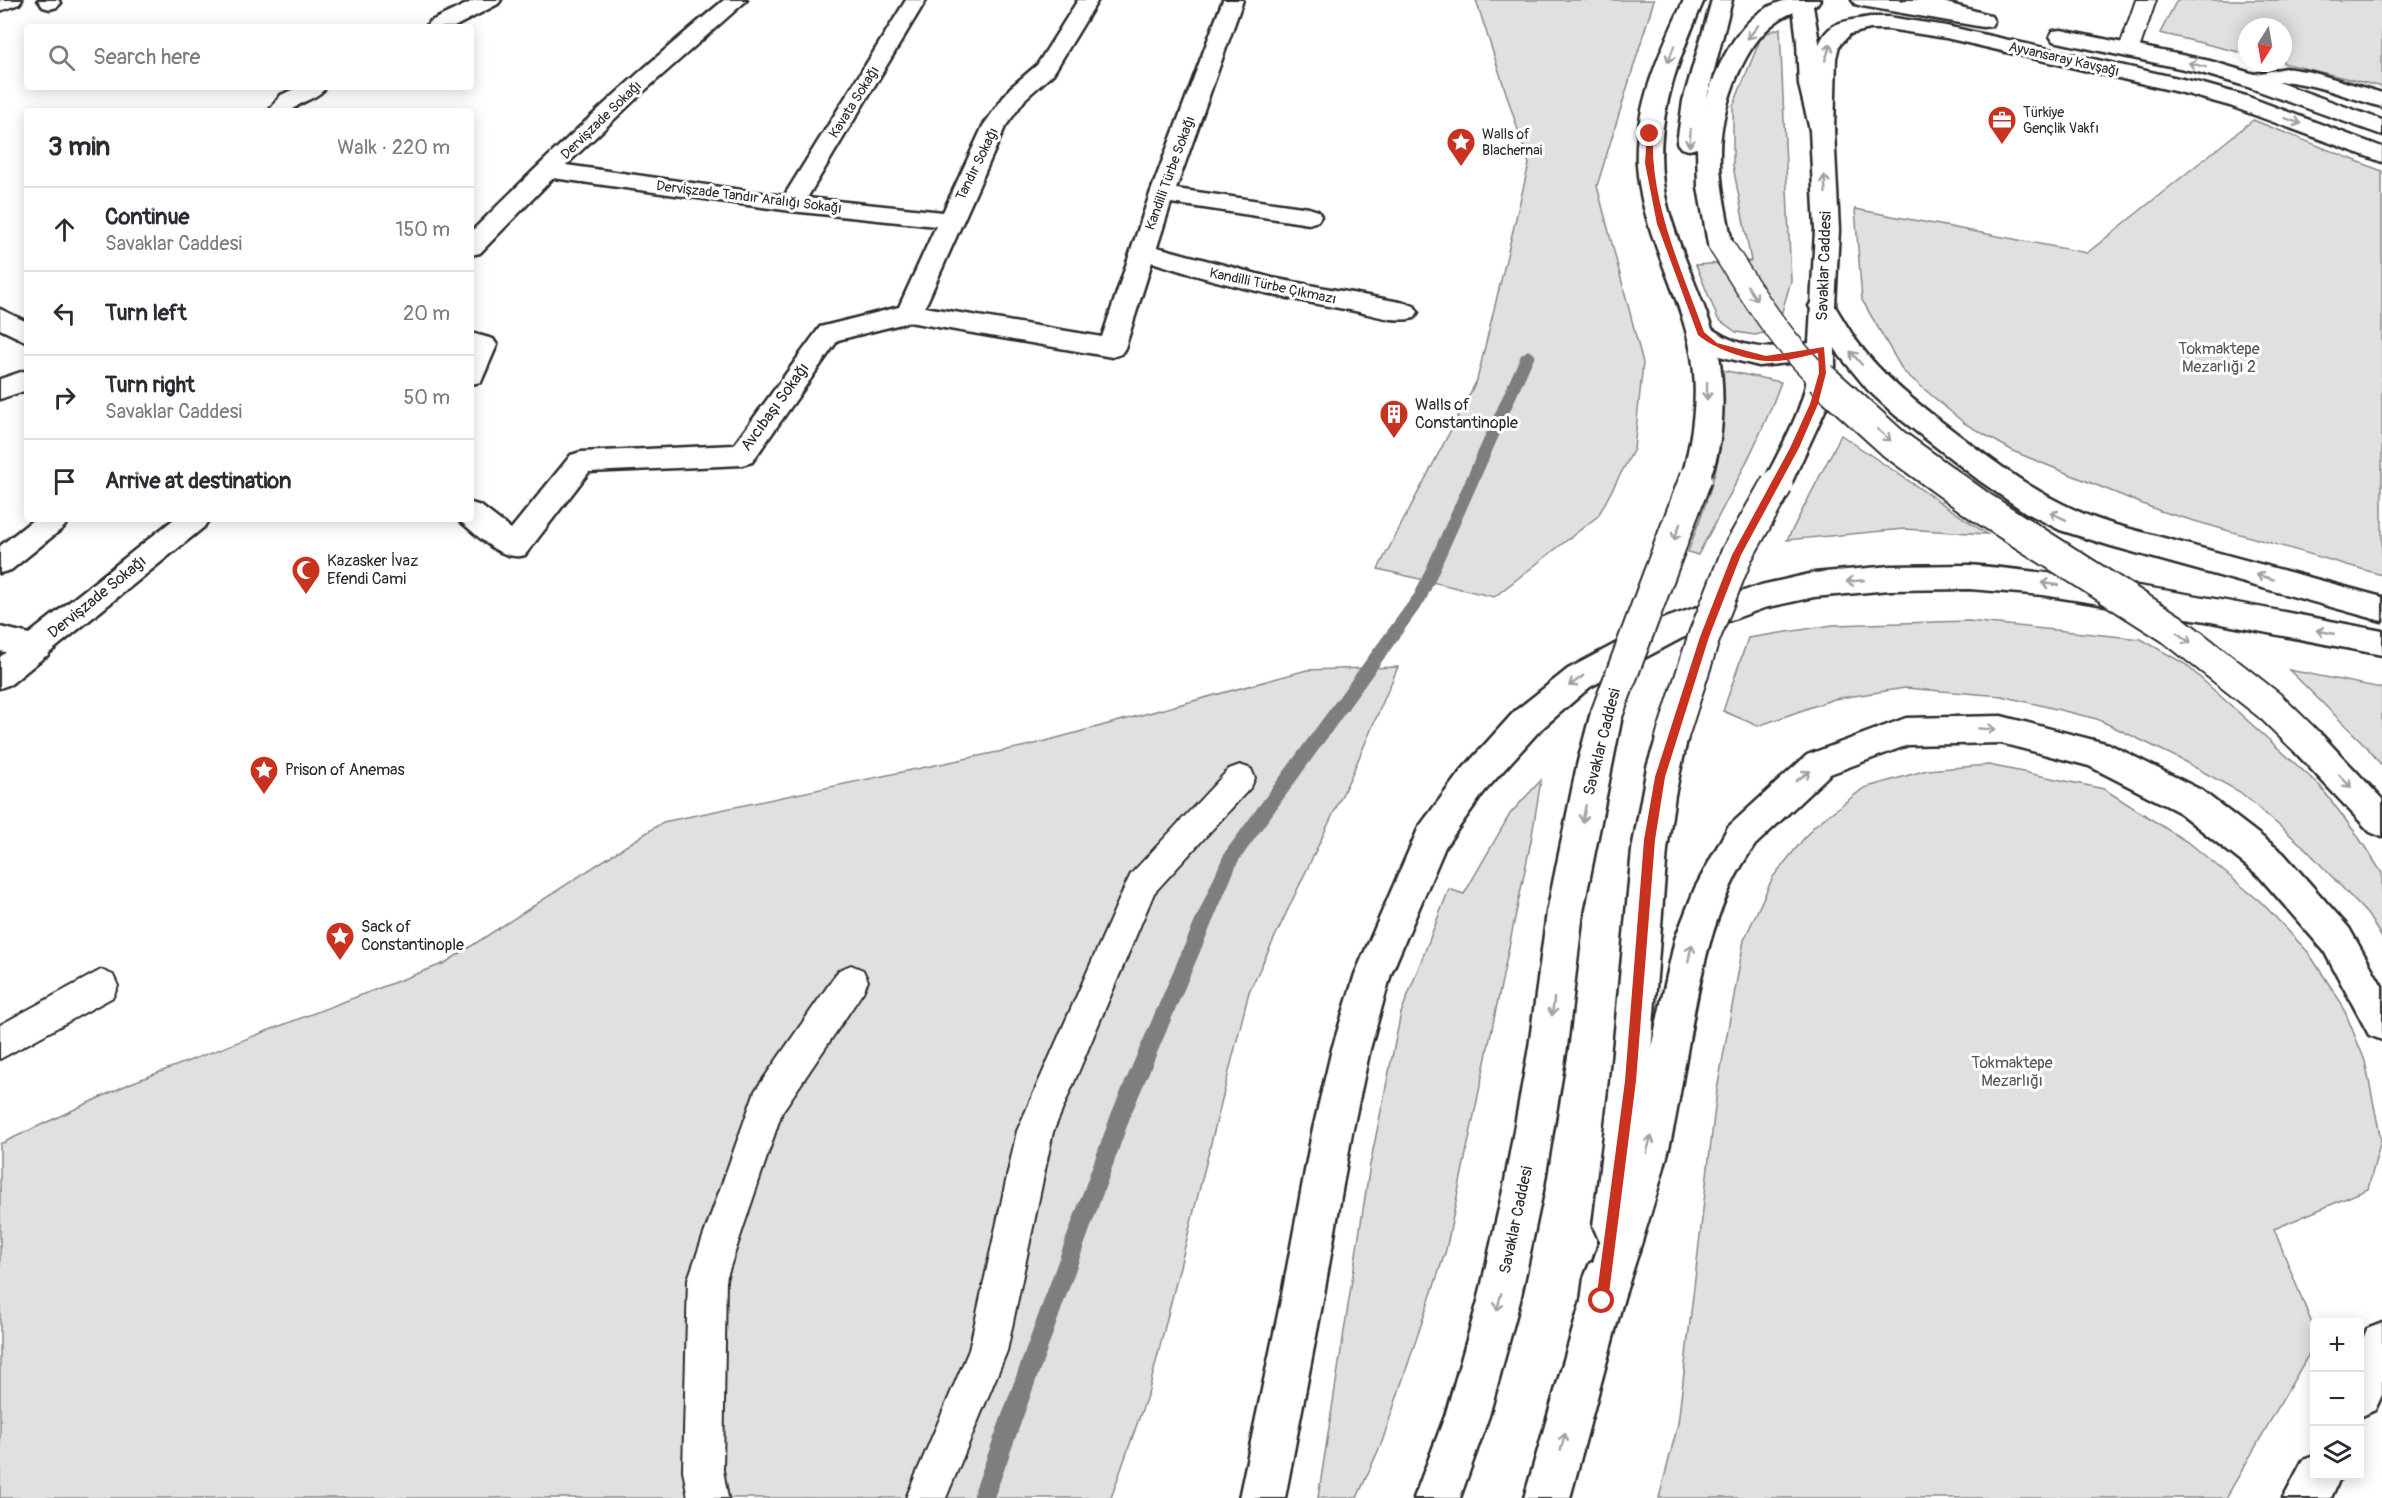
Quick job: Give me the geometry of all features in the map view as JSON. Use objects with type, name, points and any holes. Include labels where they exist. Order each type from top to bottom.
[{"type":"main road","points":[[0,5],[12,0]]},
{"type":"main road","points":[[443,24],[491,0]]},
{"type":"main road","name":"Dervişzade Sokağı","points":[[474,244],[668,56],[737,0]]},
{"type":"main road","name":"Kavata Sokağı","points":[[791,204],[916,0]]},
{"type":"main road","name":"Tandır Sokağı","points":[[909,313],[994,126],[1018,93],[1046,69],[1088,0]]},
{"type":"main road","name":"Kandilli Türbe Sokağı","points":[[1112,348],[1162,194],[1233,0]]},
{"type":"main road","name":"Savaklar Caddesi","points":[[1437,1498],[1467,1416],[1499,1301],[1524,1186],[1548,1047],[1565,912],[1606,716],[1620,674],[1679,528],[1704,449],[1707,373],[1700,333],[1661,224],[1649,163],[1655,104],[1670,56],[1694,0]]},
{"type":"main road","points":[[1722,0],[1694,101],[1689,145],[1693,184],[1720,244],[1767,317],[1809,367],[1894,444],[1981,507],[2172,629],[2270,706],[2382,822]]},
{"type":"main road","points":[[1862,0],[1983,21]]},
{"type":"main road","name":"Ayvansaray Kavşağı","points":[[1912,0],[1983,21],[2129,49],[2253,81],[2382,128]]},
{"type":"main road","points":[[1720,244],[1711,190],[1708,151],[1719,95],[1750,34],[1762,21],[1779,10],[1805,1]]},
{"type":"main road","name":"Savaklar Caddesi","points":[[1547,1498],[1602,1301],[1630,1081],[1650,840],[1660,777],[1704,637],[1737,555],[1777,484],[1814,404],[1822,373],[1822,306],[1827,230],[1822,130],[1810,85],[1805,1]]},
{"type":"main road","name":"Ayvansaray Kavşağı","points":[[1822,130],[1825,58],[1829,45],[1843,29],[1870,23],[1888,23],[2042,54],[2238,101],[2382,154]]},
{"type":"main road","points":[[2037,31],[2042,54]]},
{"type":"main road","points":[[2238,101],[2253,81],[2286,75],[2303,77],[2382,100]]},
{"type":"main road","points":[[282,108],[289,100],[309,90]]},
{"type":"main road","name":"Dervişzade Tandır Aralığı Sokağı","points":[[548,170],[791,204],[950,220]]},
{"type":"main road","points":[[1162,194],[1309,216]]},
{"type":"main road","name":"Kandilli Türbe Çıkmazı","points":[[1143,251],[1215,274],[1294,292],[1405,312]]},
{"type":"main road","points":[[1822,306],[1849,350],[1878,383],[1905,408],[1990,474],[2036,504],[2070,522],[2111,535],[2382,609]]},
{"type":"main road","name":"Avcıbaşı Sokağı","points":[[474,516],[514,547],[580,462],[742,456],[829,333],[909,313],[1112,348]]},
{"type":"main road","points":[[0,318],[24,331]]},
{"type":"main road","points":[[1700,333],[1714,344],[1766,359],[1821,349]]},
{"type":"main road","points":[[474,343],[484,345],[474,368]]},
{"type":"main road","points":[[0,390],[24,380]]},
{"type":"main road","points":[[0,562],[50,522]]},
{"type":"main road","name":"Dervişzade Sokağı","points":[[0,675],[190,522]]},
{"type":"main road","points":[[1262,1498],[1335,1122],[1351,1049],[1373,974],[1431,838],[1472,782],[1527,721],[1579,678],[1671,629],[1761,597],[1814,585],[1890,578],[1969,578],[2043,583],[2206,609],[2382,643]]},
{"type":"main road","points":[[0,639],[36,647]]},
{"type":"main road","points":[[1602,1301],[1650,1143],[1694,933],[1714,885],[1741,836],[1777,794],[1829,758],[1871,739],[1939,727],[2014,730],[2079,746],[2135,769],[2193,801],[2240,835],[2287,880],[2330,929],[2371,994],[2382,1022]]},
{"type":"main road","points":[[2364,1386],[2382,1344]]},
{"type":"main road","points":[[2306,1498],[2317,1480]]},
{"type":"lane","points":[[2129,49],[2146,0]]},
{"type":"lane","points":[[926,1498],[988,1351],[1035,1131],[1142,884],[1240,778]]},
{"type":"lane","points":[[708,1498],[703,1470],[707,1279],[767,1103],[851,981]]},
{"type":"lane","points":[[0,1043],[101,986]]},
{"type":"green space","points":[[1476,0],[1654,0],[1597,186],[1643,363],[1634,449],[1598,516],[1494,597],[1378,569],[1477,380],[1529,164]]},
{"type":"green space","points":[[2177,0],[2382,0],[2382,87],[2292,65],[2292,18],[2238,18],[2238,52],[2160,33]]},
{"type":"green space","points":[[1780,28],[1791,281],[1778,325],[1771,331],[1755,335],[1736,332],[1718,319],[1696,265],[1751,261],[1733,166],[1733,106],[1762,35]]},
{"type":"green space","name":"Tokmaktepe Mezarlığı 2","points":[[2253,120],[2382,171],[2382,575],[2160,511],[2015,452],[1964,423],[1903,371],[1862,300],[1855,209],[2087,253]]},
{"type":"green space","points":[[1722,370],[1781,382],[1753,449],[1698,555],[1688,552],[1709,492],[1721,444]]},
{"type":"green space","points":[[1841,435],[1987,534],[1904,529],[1787,540]]},
{"type":"green space","points":[[1968,621],[2141,639],[2185,664],[2320,786],[2357,835],[2382,873],[2382,938],[2368,915],[2304,847],[2240,792],[2176,757],[2097,719],[2002,696],[1905,688],[1834,699],[1758,726],[1723,711],[1748,638],[1833,625]]},
{"type":"green space","points":[[1398,667],[1352,774],[1249,992],[1149,1390],[1111,1498],[0,1498],[0,1144],[131,1083],[445,963],[663,822],[1031,745],[1307,670]]},
{"type":"green space","points":[[2289,670],[2382,688],[2382,766],[2367,747]]},
{"type":"green space","name":"Tokmaktepe Mezarlığı","points":[[1989,765],[2104,789],[2192,845],[2262,903],[2308,952],[2342,1004],[2365,1061],[2381,1140],[2368,1189],[2274,1229],[2310,1319],[2310,1352],[2226,1498],[1659,1498],[1678,1424],[1717,1090],[1744,940],[1773,877],[1814,826],[1864,788],[1927,770]]},
{"type":"green space","points":[[1541,780],[1531,841],[1446,1250],[1382,1442],[1357,1498],[1318,1498],[1370,1165],[1401,1013],[1449,889],[1464,894],[1510,814]]},
{"type":"waterway","points":[[983,1498],[1122,1112],[1231,857],[1421,596],[1528,355]]},
{"type":"place","name":"Türkiye Gençlik Vakfı","points":[[2002,146]]},
{"type":"place","name":"Walls of Blachernai","points":[[1461,168]]},
{"type":"place","name":"Walls of Constantinople","points":[[1394,440]]},
{"type":"place","name":"Kazasker İvaz Efendi Cami","points":[[306,596]]},
{"type":"place","name":"Prison of Anemas","points":[[264,796]]},
{"type":"place","name":"Sack of Constantinople","points":[[340,962]]},
{"type":"route","points":[[1602,1301],[1614,1221],[1630,1081],[1650,840],[1660,777],[1704,637],[1737,555],[1795,448],[1814,404],[1822,373],[1821,349],[1766,359],[1714,344],[1700,333],[1661,224],[1649,163],[1650,134]]}]
